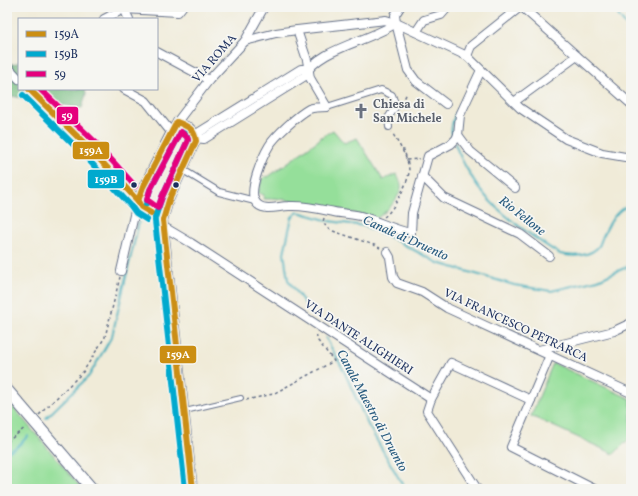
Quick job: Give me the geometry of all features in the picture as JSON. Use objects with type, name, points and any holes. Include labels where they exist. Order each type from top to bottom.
[{"type":"street","points":[[106,18],[123,8],[178,12],[182,7]]},
{"type":"street","name":"VIA ROMA","points":[[121,271],[134,212],[143,187],[171,132],[209,80],[245,41],[264,7]]},
{"type":"street","points":[[400,7],[395,15],[396,23],[408,70],[416,81],[446,104]]},
{"type":"street","points":[[416,32],[424,20],[441,15],[448,7]]},
{"type":"street","points":[[467,56],[472,46],[521,7],[631,104]]},
{"type":"street","points":[[123,8],[128,18]]},
{"type":"street","points":[[245,41],[276,33],[297,30],[386,20],[396,23],[467,56],[520,108],[566,139],[602,153],[631,158]]},
{"type":"street","points":[[177,122],[189,127],[195,136],[204,139],[305,76],[308,69],[322,56],[386,30],[396,23]]},
{"type":"street","points":[[297,30],[307,60],[310,78],[327,107]]},
{"type":"street","points":[[158,53],[209,80]]},
{"type":"street","points":[[514,102],[577,56]]},
{"type":"street","points":[[7,66],[18,78]]},
{"type":"street","points":[[183,170],[225,194],[255,201],[270,209],[289,206],[325,213],[364,217],[400,231],[410,233],[412,213],[428,156],[455,139],[460,115],[481,70]]},
{"type":"street","name":"VIA DANTE ALIGHIERI","points":[[30,90],[92,150],[138,201],[141,207],[164,220],[191,243],[431,399]]},
{"type":"street","points":[[126,90],[146,102],[171,132]]},
{"type":"street","points":[[255,201],[253,195],[255,180],[262,158],[270,144],[296,118],[311,109],[327,107],[381,90],[392,94],[396,106],[388,118],[389,127]]},
{"type":"street","points":[[194,489],[164,220],[169,200],[183,170],[195,136]]},
{"type":"street","points":[[455,139],[515,188]]},
{"type":"street","points":[[422,176],[444,198],[520,234],[549,256]]},
{"type":"street","name":"VIA FRANCESCO PETRARCA","points":[[387,252],[390,257],[393,277],[397,283],[422,292],[446,308],[631,393]]},
{"type":"street","points":[[544,353],[614,331],[631,323]]},
{"type":"street","points":[[544,353],[615,336],[631,328]]},
{"type":"street","points":[[544,353],[531,400],[511,447],[594,489]]},
{"type":"street","points":[[477,489],[427,411],[431,399],[451,363],[531,400]]},
{"type":"street","points":[[7,390],[30,423],[92,489]]},
{"type":"lane","points":[[185,411],[239,398]]},
{"type":"path","points":[[376,221],[390,213],[400,197],[409,172],[402,150],[389,127]]},
{"type":"path","points":[[402,150],[404,150],[407,160],[420,159],[428,156]]},
{"type":"path","points":[[325,213],[323,222],[327,228],[333,232],[374,244],[387,252]]},
{"type":"path","points":[[7,442],[30,423],[83,372],[105,337],[121,271]]},
{"type":"path","points":[[239,398],[242,401],[272,394],[334,361],[318,341],[313,322]]},
{"type":"green space","points":[[18,62],[18,90],[85,90],[86,94],[82,108],[11,96],[7,92],[7,64]]},
{"type":"green space","points":[[333,130],[344,143],[357,138],[383,180],[396,174],[401,185],[401,189],[396,200],[387,210],[374,219],[338,208],[273,198],[263,199],[264,195],[258,193],[260,181],[266,176],[268,177]]},
{"type":"green space","points":[[553,363],[631,399],[631,437],[614,454],[531,416]]},
{"type":"green space","points":[[7,400],[82,489],[7,489]]},
{"type":"waterway","name":"Canale di Druento","points":[[612,7],[631,32]]},
{"type":"waterway","name":"Rio Fellone","points":[[453,138],[452,123],[463,99]]},
{"type":"waterway","name":"Rio Fellone","points":[[455,144],[470,175],[480,190],[491,202],[524,230],[560,254],[570,256],[581,255],[595,250],[599,246],[603,235],[614,216],[622,209],[631,205]]},
{"type":"waterway","name":"Canale di Druento","points":[[308,308],[288,280],[284,253],[292,217],[298,212],[329,221],[364,226],[386,235],[438,263],[514,285],[551,291],[598,280],[631,265]]},
{"type":"waterway","points":[[46,418],[89,376],[112,336],[139,222]]},
{"type":"waterway","name":"Canale Maestro di Druento","points":[[326,338],[344,371],[368,425],[405,489]]},
{"type":"waterway","points":[[7,452],[17,447],[28,436]]},
{"type":"transit line","name":"159A","points":[[30,90],[91,150],[138,201],[141,207],[151,213]]},
{"type":"transit line","name":"59","points":[[41,90],[97,144],[135,186]]},
{"type":"transit line","name":"159B","points":[[23,95],[85,156],[136,213],[147,220]]},
{"type":"transit line","name":"159A","points":[[138,201],[143,187],[177,122],[190,128],[194,133],[196,141],[169,200],[163,220]]},
{"type":"transit line","name":"159B","points":[[146,204],[150,190],[181,132],[186,135],[188,140],[162,197],[155,218]]},
{"type":"transit line","name":"59","points":[[181,132],[187,137],[188,140],[158,208],[147,200],[150,190],[181,132]]},
{"type":"transit line","name":"159A","points":[[163,220],[193,489]]},
{"type":"transit line","name":"159B","points":[[155,221],[185,489]]},
{"type":"place","name":"Chiesa di San Michele","points":[[361,111]]}]
